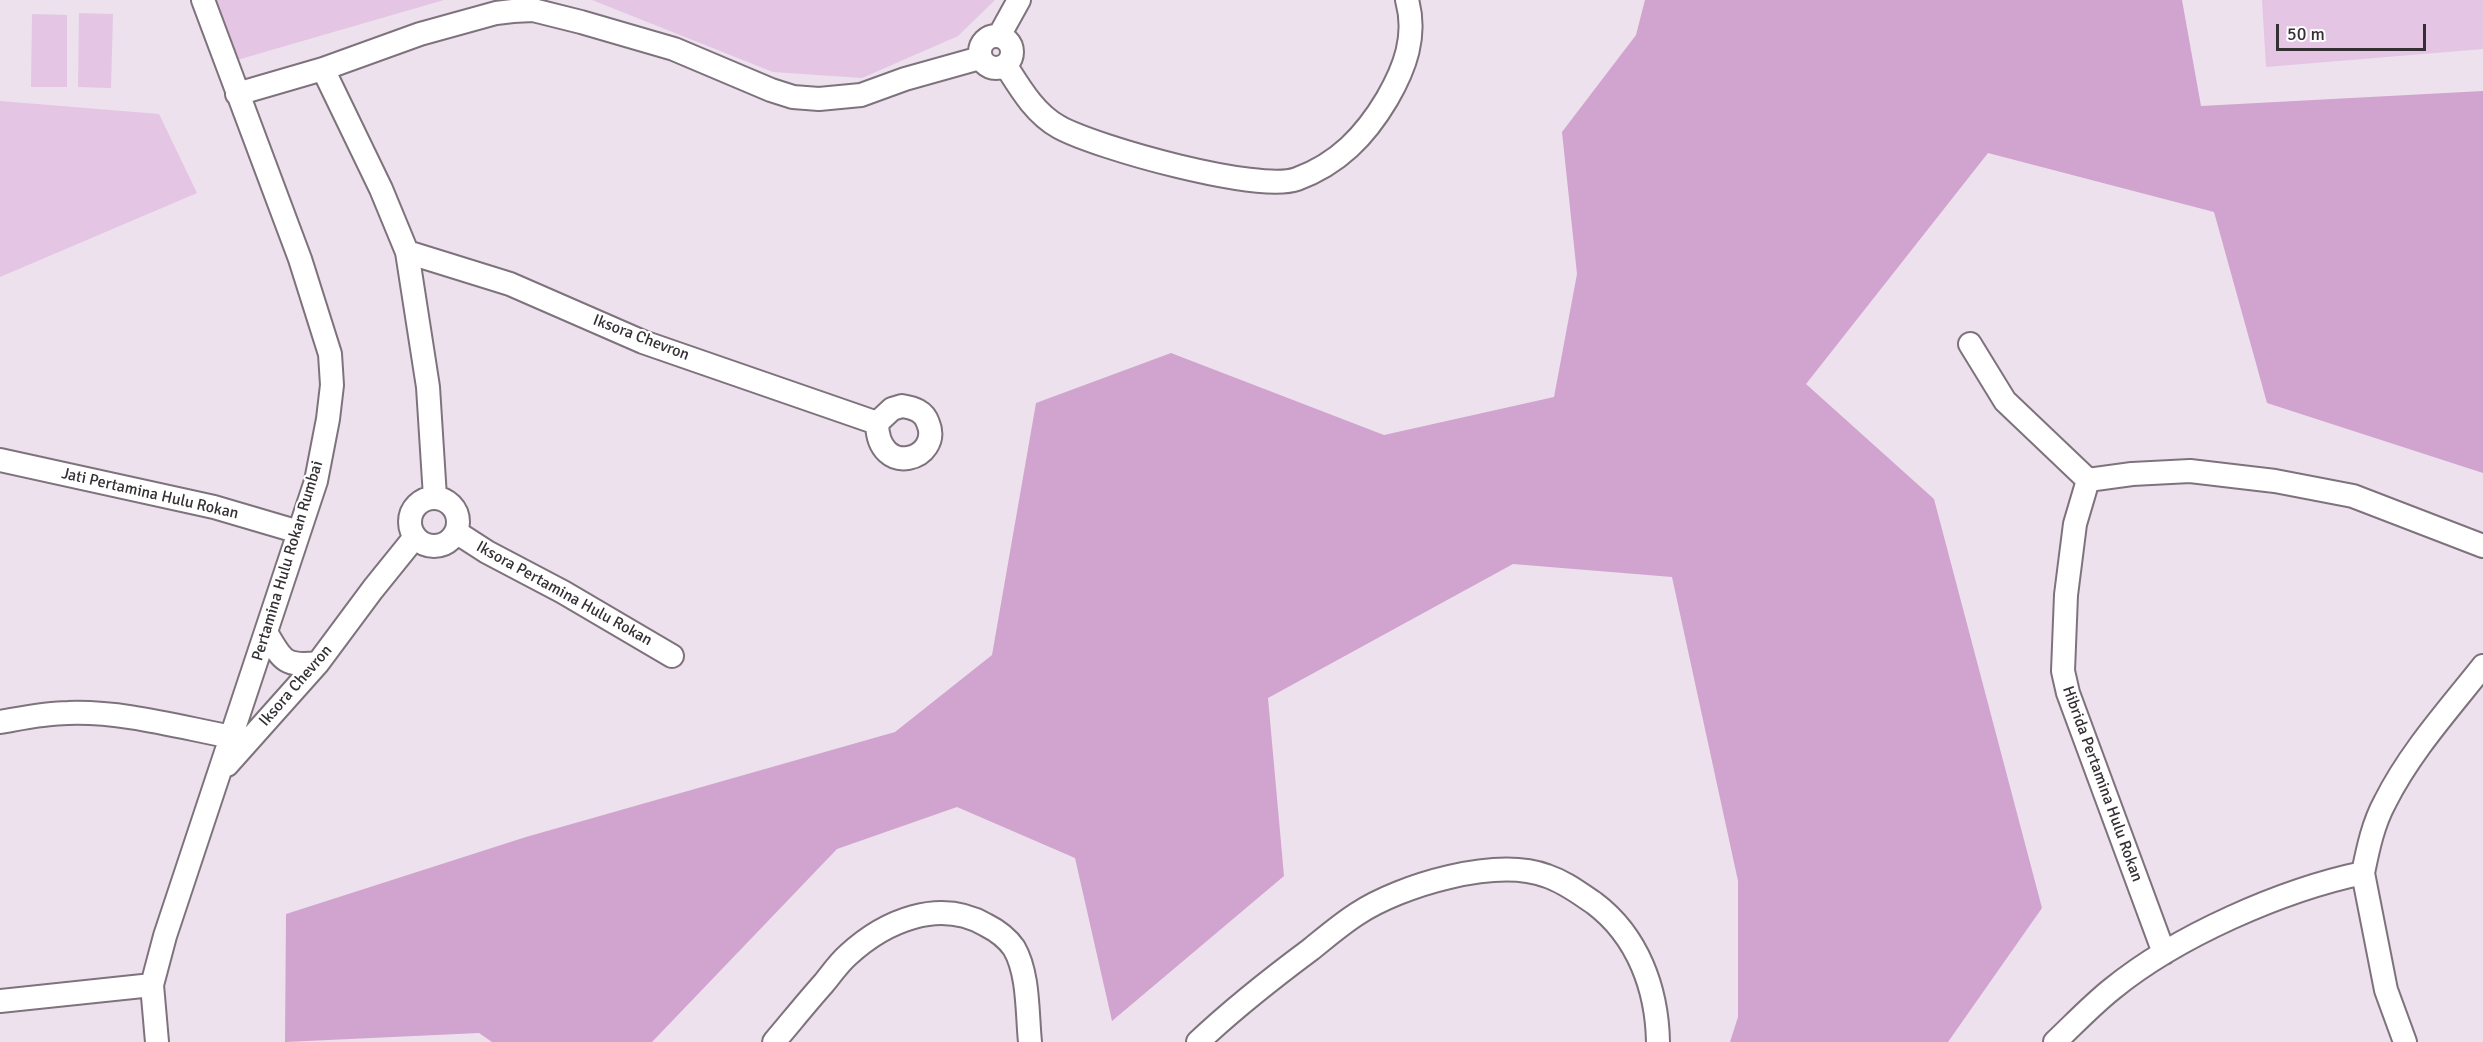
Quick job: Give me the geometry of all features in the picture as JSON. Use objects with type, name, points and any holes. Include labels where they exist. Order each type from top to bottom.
[{"type":"street","name":"Pertamina Hulu Rokan Rumbai","points":[[157,1042],[152,985],[165,936],[316,481],[332,385],[330,354],[300,259],[202,0]]},
{"type":"street","points":[[999,36],[1019,0]]},
{"type":"street","points":[[1006,66],[1026,97],[1058,127],[1131,154],[1214,174],[1261,181],[1295,180],[1337,160],[1373,121],[1404,65],[1412,36],[1411,12],[1407,0]]},
{"type":"street","points":[[237,94],[323,69],[420,34],[496,14],[533,10],[674,49],[793,97],[819,99],[861,95],[905,79],[980,58]]},
{"type":"street","points":[[999,36],[1010,43],[1012,49],[1010,61],[1006,66],[991,68],[980,58],[980,47],[988,38],[999,36]]},
{"type":"street","points":[[323,69],[381,189],[407,252],[428,387],[435,497]]},
{"type":"street","name":"Iksora Chevron","points":[[407,252],[510,284],[643,342],[877,423]]},
{"type":"street","points":[[1970,344],[2005,401],[2088,480],[2132,474],[2190,471],[2275,481],[2353,496],[2483,546]]},
{"type":"street","name":"Jati Pertamina Hulu Rokan","points":[[0,460],[214,507],[299,532]]},
{"type":"street","name":"Hibrida Pertamina Hulu Rokan","points":[[2088,480],[2075,524],[2071,550],[2063,671],[2068,693],[2164,953]]},
{"type":"street","points":[[435,497],[447,501],[455,509],[459,520],[456,532],[450,540],[442,545],[432,546],[415,537],[410,527],[410,516],[415,506],[424,499],[435,497]]},
{"type":"street","name":"Iksora Pertamina Hulu Rokan","points":[[456,532],[487,552],[563,592],[672,656]]},
{"type":"street","name":"Iksora Chevron","points":[[218,775],[318,663],[415,537]]},
{"type":"street","points":[[266,632],[283,660],[299,666],[318,663]]},
{"type":"street","points":[[2405,1042],[2386,990],[2363,873],[2370,838],[2384,802],[2425,739],[2483,666]]},
{"type":"street","points":[[0,722],[68,713],[91,714],[129,718],[232,737]]},
{"type":"street","points":[[1198,1042],[1285,968],[1358,913],[1397,894],[1440,880],[1476,871],[1510,869],[1546,875],[1571,887],[1600,908],[1626,934],[1645,972],[1654,1004],[1658,1042]]},
{"type":"street","points":[[2055,1042],[2112,989],[2164,953],[2226,919],[2335,879],[2363,873]]},
{"type":"street","points":[[774,1042],[848,955],[877,933],[910,917],[929,912],[966,915],[994,929],[1009,941],[1019,960],[1023,975],[1030,1042]]},
{"type":"street","points":[[0,1001],[152,985]]},
{"type":"shaded area","points":[[207,0],[444,0],[230,62]]},
{"type":"shaded area","points":[[592,0],[995,0],[958,36],[862,78],[773,72]]},
{"type":"shaded area","points":[[1645,0],[2182,0],[2201,106],[2483,91],[2483,473],[2267,403],[2214,212],[1988,153],[1806,384],[1934,499],[2042,908],[1948,1042],[1730,1042],[1738,1017],[1738,881],[1672,577],[1513,564],[1268,698],[1284,876],[1112,1021],[1075,858],[957,807],[837,849],[652,1042],[492,1042],[479,1033],[285,1042],[286,914],[526,837],[895,732],[992,655],[1036,403],[1171,353],[1384,435],[1554,397],[1577,274],[1562,132],[1636,35]]},
{"type":"shaded area","points":[[2262,0],[2483,0],[2483,49],[2266,67]]},
{"type":"shaded area","points":[[79,13],[113,14],[111,88],[78,87]]},
{"type":"shaded area","points":[[32,14],[67,15],[67,87],[31,87]]},
{"type":"shaded area","points":[[0,101],[159,114],[197,193],[0,277]]}]
